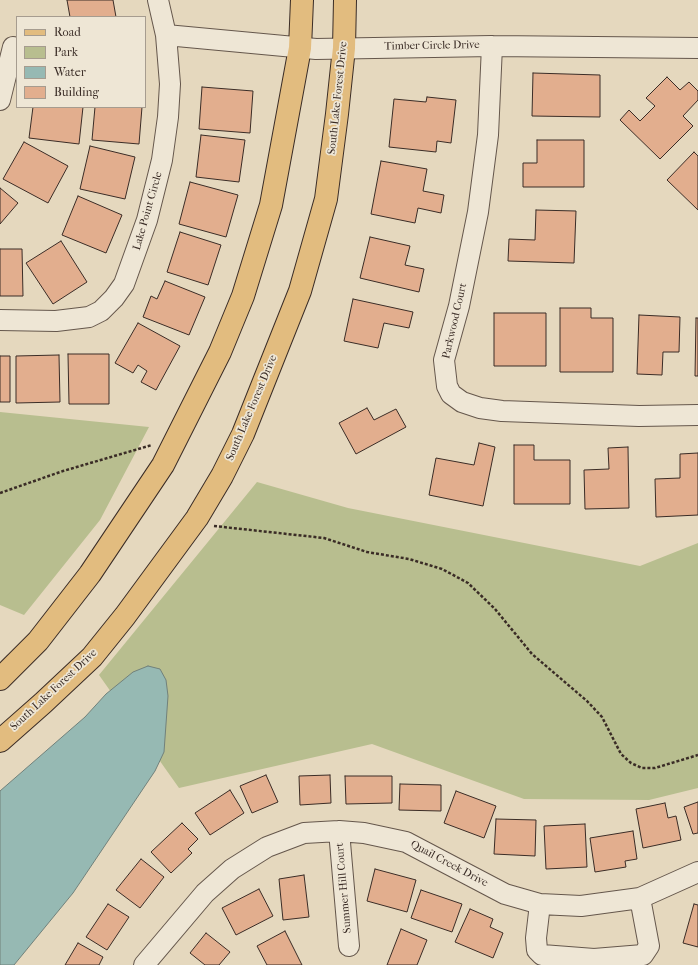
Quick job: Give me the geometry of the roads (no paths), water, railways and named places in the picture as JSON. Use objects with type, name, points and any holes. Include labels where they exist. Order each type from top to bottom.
[{"type":"main road","points":[[0,679],[38,641],[90,574],[163,465],[220,352],[243,296],[271,205],[300,48],[302,0]]},
{"type":"main road","name":"South Lake Forest Drive","points":[[0,741],[92,657],[125,616],[196,518],[222,476],[243,434],[300,291],[315,242],[330,172],[344,48],[345,0]]},
{"type":"street","name":"Lake Point Circle","points":[[0,320],[56,321],[89,317],[101,311],[114,298],[124,284],[147,220],[162,160],[168,117],[170,84],[166,35],[158,0]]},
{"type":"street","name":"Timber Circle Drive","points":[[166,35],[300,48],[492,46],[698,48]]},
{"type":"street","name":"Parkwood Court","points":[[492,46],[488,135],[480,197],[470,253],[444,360],[447,386],[451,394],[462,402],[480,408],[502,411],[639,416],[698,415]]},
{"type":"street","points":[[0,100],[13,47]]},
{"type":"street","name":"Quail Creek Drive","points":[[150,962],[205,893],[232,869],[266,847],[304,833],[339,830],[364,833],[406,842],[505,894],[540,904],[581,906],[640,898],[698,872]]},
{"type":"street","name":"Summer Hill Court","points":[[339,830],[349,946]]},
{"type":"street","points":[[540,904],[536,938],[537,950],[542,955],[594,959],[643,955],[649,946],[640,898]]},
{"type":"water","points":[[148,666],[160,669],[166,680],[168,696],[164,752],[155,771],[73,893],[14,965],[0,965],[0,791],[85,717],[106,694],[133,672]]}]
